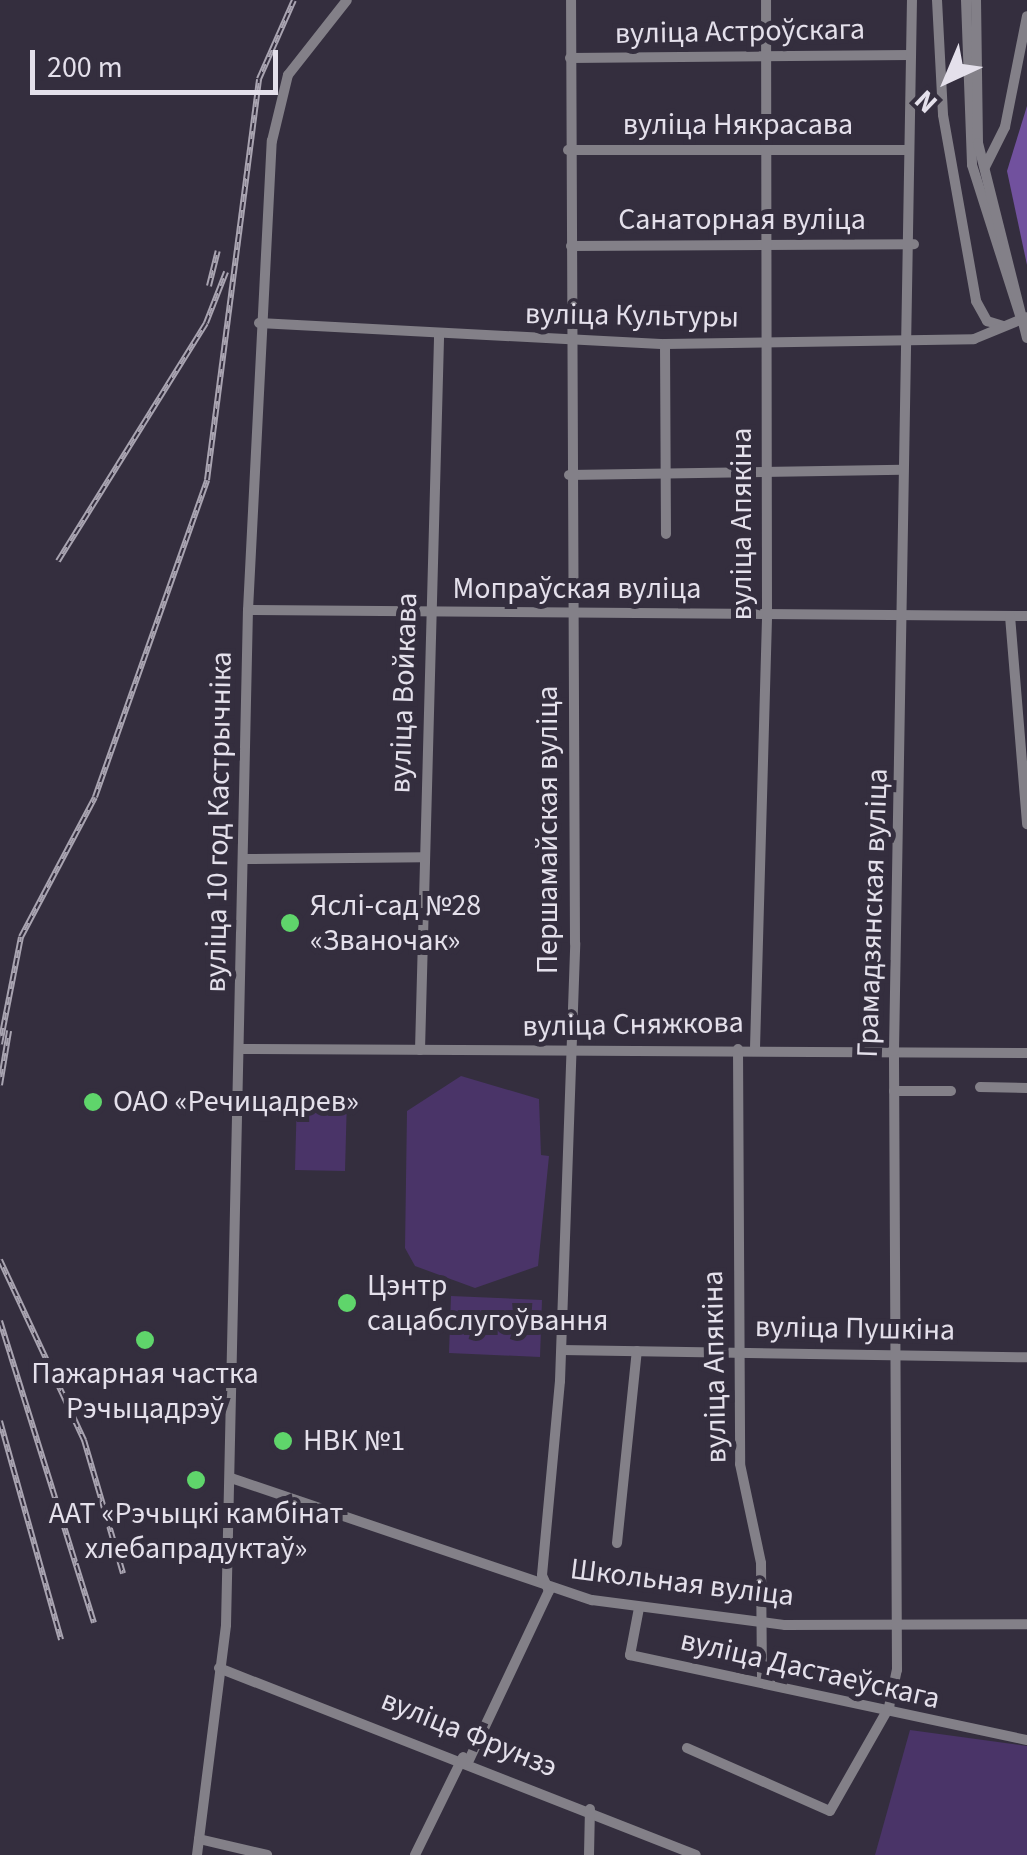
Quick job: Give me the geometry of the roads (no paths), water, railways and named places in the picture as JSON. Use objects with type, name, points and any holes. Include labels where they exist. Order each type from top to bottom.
[{"type":"street","name":"вуліца 10 год Кастрычніка","points":[[196,1855],[220,1668],[232,1478],[248,610],[259,322],[278,102],[306,46],[347,0]]},
{"type":"street","name":"Першамайская вуліца","points":[[549,1591],[542,1575],[562,1350],[567,1052],[572,615],[568,150],[571,0]]},
{"type":"street","name":"вуліца Апякіна","points":[[755,1048],[767,613],[766,0]]},
{"type":"street","name":"Грамадзянская вуліца","points":[[686,1748],[830,1811],[890,1707],[896,1621],[894,1051],[902,470],[914,244],[908,150],[912,0]]},
{"type":"street","points":[[937,0],[943,114],[976,301],[987,321],[1004,326]]},
{"type":"street","points":[[966,0],[972,166],[1024,318]]},
{"type":"street","points":[[976,0],[976,126],[1027,338]]},
{"type":"street","points":[[984,172],[1005,127],[1027,16]]},
{"type":"street","name":"вуліца Астроўскага","points":[[570,58],[910,54]]},
{"type":"street","points":[[976,126],[996,134],[1005,127]]},
{"type":"street","name":"вуліца Някрасава","points":[[568,150],[908,150]]},
{"type":"street","name":"Санаторная вуліца","points":[[571,246],[914,244]]},
{"type":"street","name":"вуліца Культуры","points":[[259,322],[438,337],[665,344],[974,339],[1024,318]]},
{"type":"street","name":"вуліца Войкава","points":[[420,1050],[438,337]]},
{"type":"street","points":[[665,344],[666,534]]},
{"type":"street","points":[[570,475],[902,470]]},
{"type":"street","name":"Мопраўская вуліца","points":[[248,610],[1027,616]]},
{"type":"street","points":[[1010,616],[1027,824]]},
{"type":"street","points":[[246,859],[424,858]]},
{"type":"street","name":"вуліца Сняжкова","points":[[239,1049],[567,1052],[755,1048],[1027,1053]]},
{"type":"street","name":"вуліца Апякіна","points":[[738,1049],[740,1464],[766,1623],[762,1682]]},
{"type":"street","points":[[980,1088],[1027,1088]]},
{"type":"street","points":[[894,1091],[951,1091]]},
{"type":"street","name":"вуліца Пушкіна","points":[[562,1350],[1027,1357]]},
{"type":"street","points":[[618,1543],[637,1351]]},
{"type":"street","name":"Школьная вуліца","points":[[232,1478],[549,1591],[639,1608],[766,1623],[1027,1624]]},
{"type":"street","points":[[415,1855],[549,1591]]},
{"type":"street","name":"вуліца Дастаеўскага","points":[[639,1608],[630,1655],[890,1707],[908,1719],[1027,1740]]},
{"type":"street","name":"вуліца Фрунзэ","points":[[220,1668],[466,1759],[696,1855]]},
{"type":"street","points":[[589,1855],[590,1809]]},
{"type":"street","points":[[199,1840],[267,1855]]},
{"type":"railway","points":[[0,1044],[21,937],[95,797],[207,480],[259,79],[294,0]]},
{"type":"railway","points":[[209,286],[218,251]]},
{"type":"railway","points":[[58,561],[206,323],[226,272]]},
{"type":"railway","points":[[0,1085],[9,1031]]},
{"type":"railway","points":[[0,1260],[84,1440],[123,1573]]},
{"type":"railway","points":[[0,1321],[94,1623]]},
{"type":"railway","points":[[0,1421],[61,1640]]},
{"type":"place","name":"Яслі-сад №28 «Званочак»","points":[[290,923]]},
{"type":"place","name":"ОАО «Речицадрев»","points":[[93,1102]]},
{"type":"place","name":"Цэнтр сацабслугоўвання","points":[[347,1303]]},
{"type":"place","name":"Пажарная частка Рэчыцадрэў","points":[[145,1340]]},
{"type":"place","name":"НВК №1","points":[[283,1441]]},
{"type":"place","name":"ААТ «Рэчыцкі камбінат хлебапрадуктаў»","points":[[196,1480]]}]
